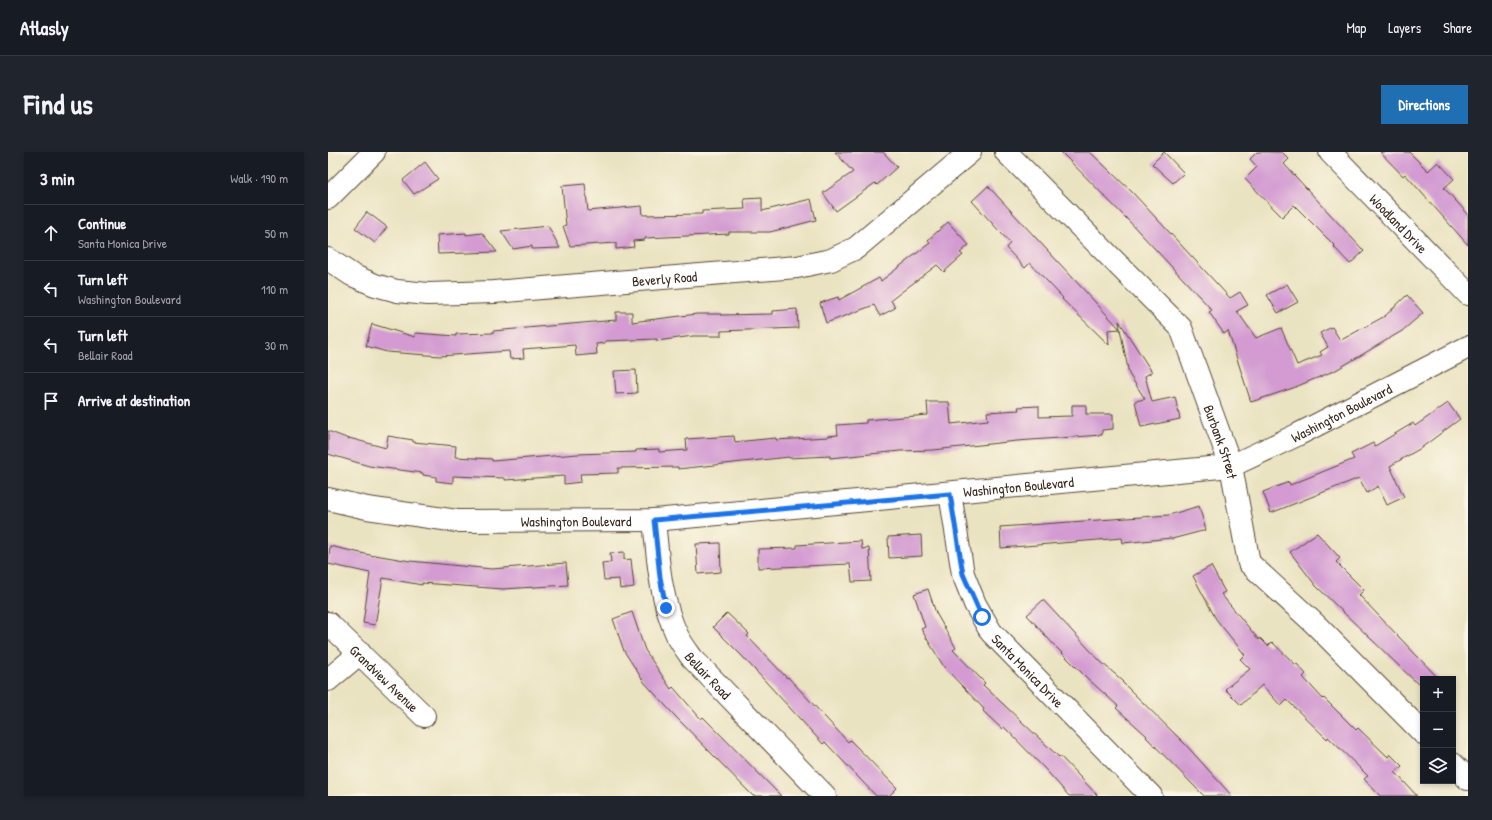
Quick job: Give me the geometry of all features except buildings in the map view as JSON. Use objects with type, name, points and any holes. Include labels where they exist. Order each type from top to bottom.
[{"type":"street","points":[[328,198],[374,152]]},
{"type":"street","name":"Beverly Road","points":[[328,259],[352,275],[375,285],[397,291],[428,294],[494,292],[797,267],[831,260],[856,248],[970,152]]},
{"type":"street","name":"Burbank Street","points":[[1006,152],[1181,328],[1231,466],[1249,563],[1316,625],[1420,731]]},
{"type":"street","name":"Woodland Drive","points":[[1330,152],[1468,294]]},
{"type":"street","name":"Washington Boulevard","points":[[328,499],[367,508],[457,521],[654,520],[950,494],[1231,466],[1296,435],[1468,347]]},
{"type":"street","name":"Santa Monica Drive","points":[[950,494],[963,574],[975,604],[991,632],[1151,796]]},
{"type":"street","name":"Bellair Road","points":[[654,520],[660,577],[666,608],[677,636],[692,658],[825,796]]},
{"type":"street","name":"Grandview Avenue","points":[[328,623],[424,716]]},
{"type":"street","points":[[328,680],[360,653]]},
{"type":"street","points":[[1456,767],[1468,779]]},
{"type":"route","points":[[666,608],[660,577],[654,520],[950,494],[963,574],[982,617]]}]
